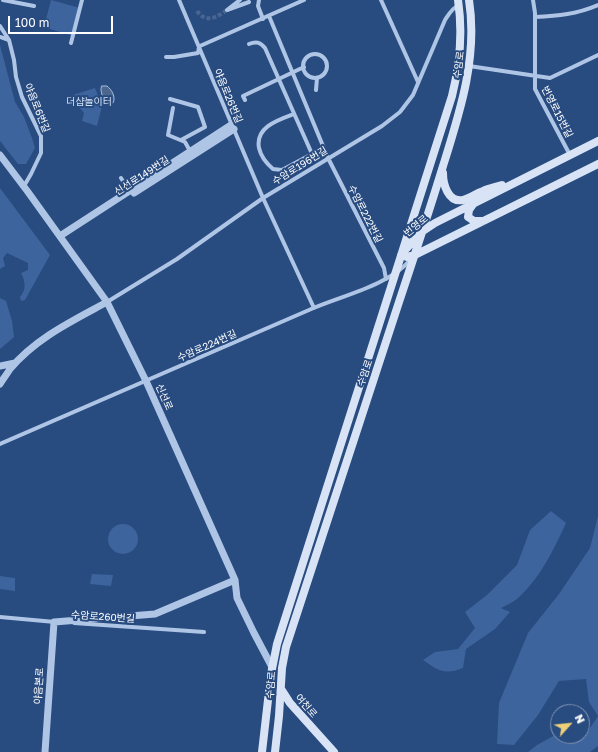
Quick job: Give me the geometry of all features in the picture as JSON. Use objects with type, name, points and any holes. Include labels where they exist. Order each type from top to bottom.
[{"type":"main road","name":"수암로","points":[[275,752],[279,716],[280,687],[283,659],[286,648],[423,231],[458,119],[469,66],[472,38],[469,0]]},
{"type":"main road","name":"수암로","points":[[262,752],[272,667],[277,644],[446,116],[457,75],[461,39],[459,3]]},
{"type":"main road","name":"번영로","points":[[401,255],[413,240],[434,223],[598,140]]},
{"type":"main road","points":[[401,255],[407,257],[414,255],[598,164]]},
{"type":"main road","points":[[443,167],[445,189],[450,196],[459,200],[525,177]]},
{"type":"main road","points":[[475,202],[469,210],[468,217],[474,221],[484,221]]},
{"type":"main road","name":"여천로","points":[[272,667],[280,687],[290,703],[334,752]]},
{"type":"street","points":[[3,0],[34,6]]},
{"type":"street","points":[[71,42],[82,0]]},
{"type":"street","name":"야음로26번길","points":[[179,0],[200,46],[262,198],[314,308]]},
{"type":"street","points":[[240,0],[227,10],[249,1],[255,6],[258,6]]},
{"type":"street","points":[[258,0],[258,6],[263,19]]},
{"type":"street","points":[[166,57],[174,57],[198,52],[200,46],[304,0]]},
{"type":"street","points":[[381,0],[418,82]]},
{"type":"street","name":"번영로15번길","points":[[533,0],[535,17],[535,89],[570,154]]},
{"type":"street","name":"수암로196번길","points":[[107,302],[177,258],[262,198],[382,126],[400,112],[413,95],[445,20],[454,7],[459,3]]},
{"type":"street","points":[[535,17],[564,15],[589,9],[598,4]]},
{"type":"street","name":"수암로222번길","points":[[269,16],[328,158],[384,268],[386,279]]},
{"type":"street","name":"야음로6번길","points":[[0,26],[9,40],[16,77],[22,97],[41,136],[41,153],[24,186]]},
{"type":"street","points":[[0,37],[9,40]]},
{"type":"street","points":[[249,44],[258,42],[265,48],[312,154],[282,170],[273,169],[264,162],[258,143],[260,135],[264,129],[272,123],[294,114]]},
{"type":"street","points":[[312,54],[323,56],[327,63],[326,71],[321,77],[317,78],[313,78],[307,74],[304,67],[305,59],[312,54]]},
{"type":"street","name":"번영로15번길","points":[[536,76],[550,78],[598,55]]},
{"type":"street","points":[[469,66],[536,76]]},
{"type":"street","points":[[245,100],[243,96],[304,67]]},
{"type":"street","points":[[316,90],[317,78]]},
{"type":"street","points":[[170,99],[198,107],[205,127],[181,140]]},
{"type":"street","points":[[173,108],[168,135],[185,142],[190,151]]},
{"type":"street","points":[[121,178],[130,192],[190,151],[233,127]]},
{"type":"street","name":"신선로149번길","points":[[61,238],[130,192],[233,127]]},
{"type":"street","name":"신선로","points":[[0,155],[107,302],[146,381],[236,580],[238,598],[254,634],[272,667]]},
{"type":"street","name":"수암로224번길","points":[[0,444],[314,308],[386,279],[405,266],[414,255]]},
{"type":"street","points":[[0,384],[10,369],[40,341],[59,328],[107,302]]},
{"type":"street","points":[[0,366],[17,362]]},
{"type":"street","points":[[54,622],[155,614],[236,580]]},
{"type":"street","name":"수암로260번길","points":[[0,617],[204,632]]},
{"type":"street","name":"야음본로","points":[[45,752],[54,622]]},
{"type":"green space","points":[[51,0],[80,8],[73,36],[44,27]]},
{"type":"green space","points":[[0,45],[15,102],[24,117],[35,148],[26,164],[18,164],[0,141]]},
{"type":"green space","name":"더샵놀이터","points":[[95,88],[102,106],[97,126],[82,121],[84,113],[70,96]]},
{"type":"green space","points":[[0,188],[50,255],[25,300],[21,301],[20,297],[24,291],[25,285],[21,273],[28,270],[28,263],[7,253],[3,258],[5,266],[0,269]]},
{"type":"green space","points":[[0,298],[6,301],[12,321],[14,337],[0,349]]},
{"type":"green space","points":[[551,511],[566,523],[551,553],[533,582],[525,591],[515,600],[501,608],[510,612],[495,629],[466,649],[463,668],[451,671],[442,671],[423,660],[435,652],[458,649],[475,628],[465,612],[487,595],[517,565],[530,530]]},
{"type":"green space","points":[[598,516],[598,716],[589,702],[586,679],[559,681],[538,715],[514,745],[497,744],[499,703],[528,633],[559,594],[590,548]]},
{"type":"green space","points":[[123,524],[129,525],[137,533],[137,545],[129,553],[123,554],[117,553],[109,545],[108,539],[109,533],[117,525]]},
{"type":"green space","points":[[92,574],[113,575],[111,586],[90,584]]},
{"type":"green space","points":[[0,576],[15,578],[15,591],[0,589]]},
{"type":"green space","points":[[598,716],[598,746],[590,752],[528,752],[550,738],[550,744],[590,744],[590,728]]},
{"type":"shaded area","points":[[102,86],[107,86],[112,92],[114,96],[113,103],[108,104],[104,99],[101,91]]},
{"type":"tunnel","points":[[197,11],[204,17],[212,18],[227,10]]}]
